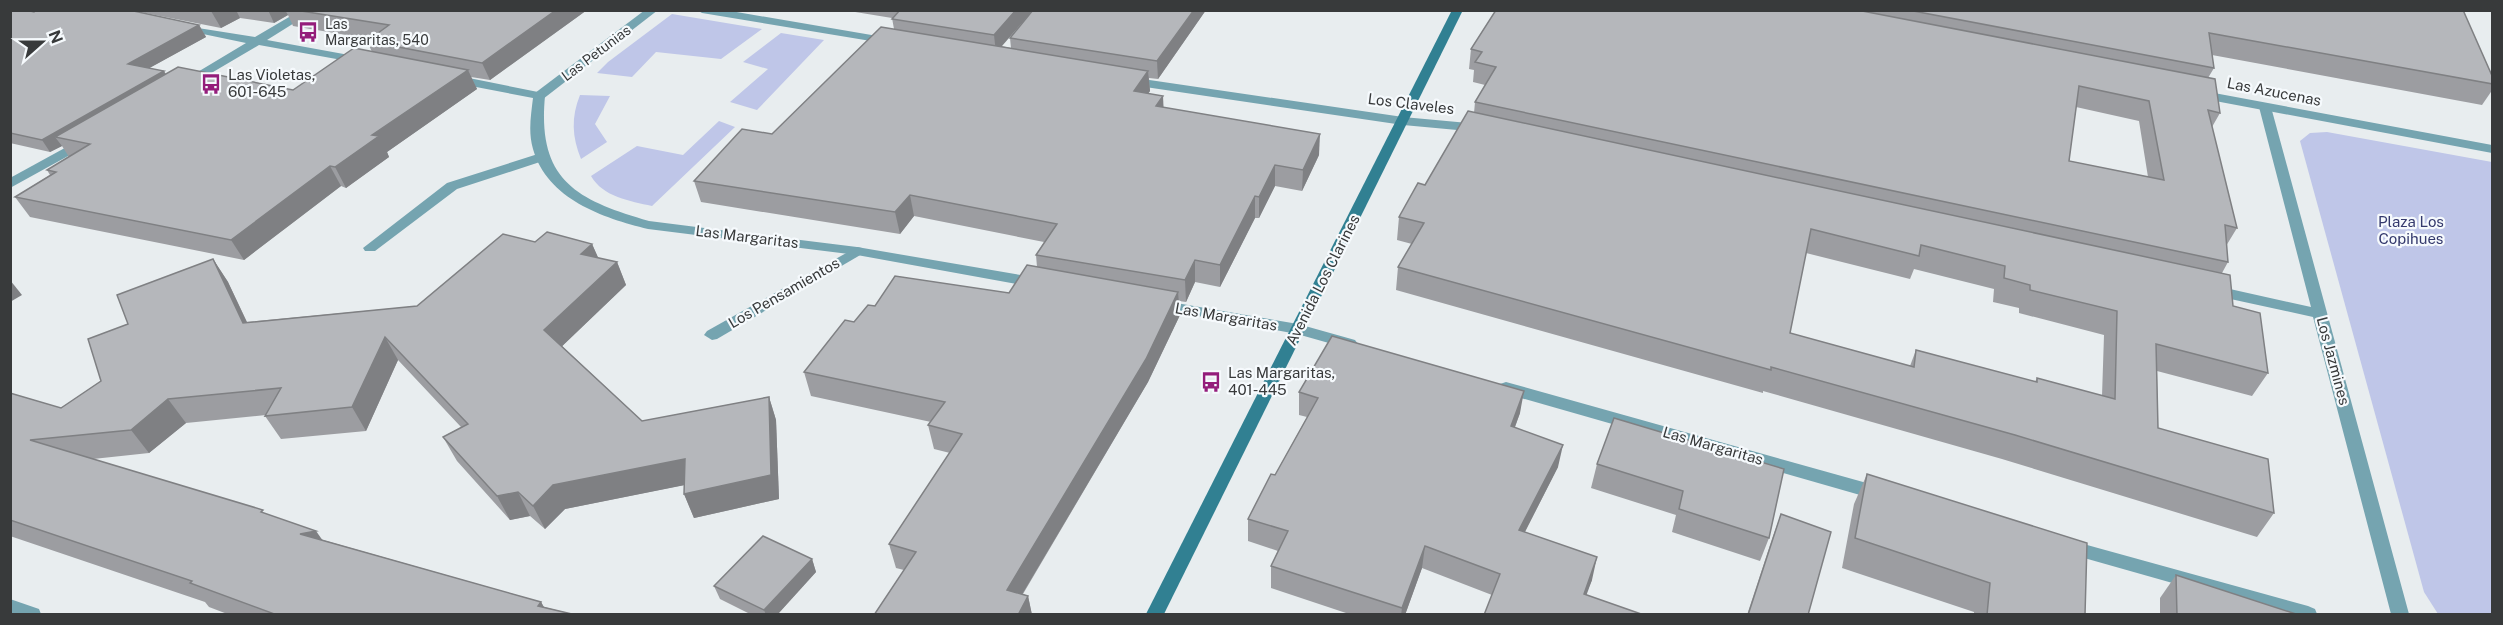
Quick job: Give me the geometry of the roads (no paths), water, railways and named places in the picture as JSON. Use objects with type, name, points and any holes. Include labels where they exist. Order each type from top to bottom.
[{"type":"main road","name":"Avenida Los Clarines","points":[[1155,615],[1458,10]]},
{"type":"street","points":[[175,88],[310,10]]},
{"type":"street","name":"Las Petunias","points":[[539,96],[653,10]]},
{"type":"street","points":[[702,10],[898,43]]},
{"type":"street","points":[[165,24],[375,64]]},
{"type":"street","points":[[445,77],[539,96]]},
{"type":"street","name":"Los Claveles","points":[[1114,78],[1403,121],[1494,131]]},
{"type":"street","name":"Las Azucenas","points":[[2184,92],[2493,149]]},
{"type":"street","name":"Las Margaritas","points":[[539,96],[535,115],[536,135],[541,157],[569,192],[590,206],[614,216],[648,225],[857,251],[1054,286]]},
{"type":"street","name":"Los Jazmines","points":[[2265,107],[2400,615]]},
{"type":"street","points":[[10,184],[93,136]]},
{"type":"street","points":[[370,248],[452,186],[541,157]]},
{"type":"street","name":"Los Pensamientos","points":[[712,335],[857,251]]},
{"type":"street","points":[[2193,285],[2321,314]]},
{"type":"street","name":"Las Margaritas","points":[[1147,303],[1298,329],[1367,349]]},
{"type":"street","name":"Las Margaritas","points":[[1494,384],[1895,498]]},
{"type":"street","points":[[2056,543],[2308,615]]},
{"type":"street","points":[[10,607],[32,615]]},
{"type":"place","name":"Las Margaritas, 540","points":[[308,32]]},
{"type":"place","name":"Las Violetas, 601-645","points":[[211,84]]},
{"type":"place","name":"Las Margaritas, 401-445","points":[[1211,382]]},
{"type":"park label","name":"Plaza Los Copihues","points":[[2411,230]]}]
